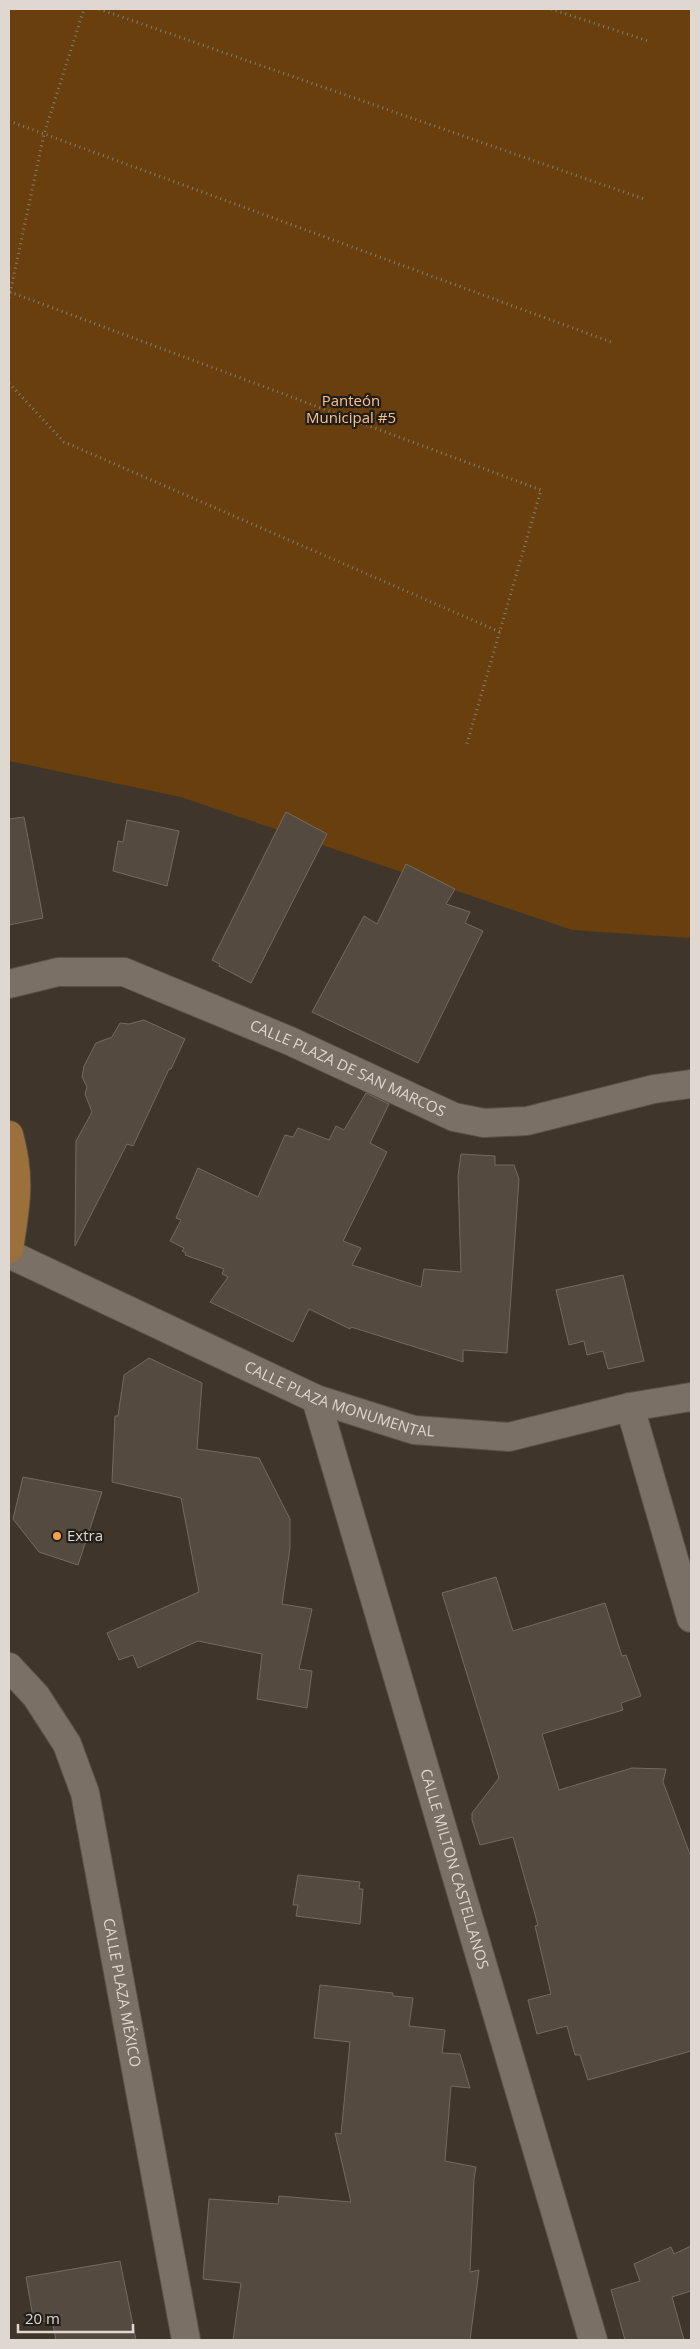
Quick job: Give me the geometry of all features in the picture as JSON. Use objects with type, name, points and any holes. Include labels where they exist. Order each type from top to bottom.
[{"type":"main road","points":[[9,1135],[15,1159],[17,1198],[9,1249]]},
{"type":"street","name":"CALLE PLAZA DE SAN MARCOS","points":[[9,984],[58,972],[124,972],[290,1041],[454,1117],[484,1123],[527,1121],[654,1089],[691,1084]]},
{"type":"street","name":"CALLE PLAZA MONUMENTAL","points":[[9,1254],[316,1399],[414,1430],[509,1437],[630,1407],[691,1397]]},
{"type":"street","name":"CALLE MILTON CASTELLANOS","points":[[316,1399],[593,2340]]},
{"type":"street","points":[[630,1407],[691,1618]]},
{"type":"street","name":"CALLE PLAZA MÉXICO","points":[[9,1667],[36,1696],[66,1744],[85,1793],[186,2340]]},
{"type":"path","points":[[9,298],[44,134],[84,9]]},
{"type":"path","points":[[99,9],[644,199]]},
{"type":"path","points":[[551,9],[648,41]]},
{"type":"path","points":[[9,121],[611,342]]},
{"type":"path","points":[[10,292],[541,490],[466,747]]},
{"type":"path","points":[[9,383],[64,442],[500,632]]},
{"type":"green space","name":"Panteón Municipal #5","points":[[9,9],[691,9],[691,938],[572,930],[181,797],[9,761]]},
{"type":"building","points":[[286,812],[327,834],[251,983],[219,966],[220,964],[212,960]]},
{"type":"building","points":[[24,817],[43,918],[9,925],[9,819]]},
{"type":"building","points":[[127,820],[179,831],[167,886],[113,871],[118,841],[123,842]]},
{"type":"building","points":[[406,864],[455,889],[446,904],[470,912],[465,923],[483,931],[418,1063],[312,1012],[364,916],[377,924]]},
{"type":"building","points":[[144,1020],[185,1039],[133,1146],[127,1144],[75,1246],[76,1141],[92,1112],[85,1094],[87,1087],[82,1077],[84,1066],[96,1043],[112,1037],[120,1023],[129,1024]]},
{"type":"building","points":[[366,1093],[389,1104],[370,1143],[387,1152],[343,1241],[361,1248],[352,1265],[421,1287],[424,1269],[461,1272],[458,1176],[461,1154],[495,1156],[495,1165],[514,1165],[519,1179],[507,1353],[463,1350],[463,1362],[351,1327],[350,1329],[309,1309],[293,1342],[210,1302],[228,1277],[222,1274],[224,1269],[185,1255],[186,1253],[182,1251],[184,1248],[170,1241],[181,1220],[176,1218],[198,1168],[258,1197],[285,1135],[293,1137],[298,1128],[329,1140],[336,1126],[344,1130]]},
{"type":"building","points":[[623,1275],[644,1361],[608,1369],[603,1351],[587,1355],[584,1341],[569,1345],[556,1290]]},
{"type":"building","points":[[149,1358],[202,1383],[197,1449],[259,1458],[290,1519],[290,1548],[282,1604],[312,1609],[299,1669],[312,1671],[307,1708],[257,1699],[262,1654],[198,1641],[138,1668],[133,1655],[119,1660],[107,1633],[199,1592],[181,1498],[112,1482],[115,1416],[118,1416],[124,1375]]},
{"type":"building","name":"Extra","points":[[23,1477],[102,1492],[78,1565],[39,1552],[13,1519]]},
{"type":"building","points":[[496,1577],[513,1631],[605,1603],[622,1656],[626,1655],[641,1696],[621,1703],[623,1710],[542,1734],[559,1790],[632,1768],[666,1769],[663,1782],[691,1857],[691,2051],[588,2080],[580,2055],[575,2055],[567,2026],[537,2034],[528,2000],[551,1994],[535,1926],[538,1925],[513,1837],[480,1845],[472,1820],[472,1813],[499,1778],[442,1593]]},
{"type":"building","points":[[298,1875],[360,1882],[359,1889],[363,1889],[360,1924],[296,1916],[298,1905],[293,1905]]},
{"type":"building","points":[[320,1985],[393,1993],[393,1996],[413,1998],[409,2026],[445,2030],[442,2053],[460,2054],[470,2088],[451,2086],[445,2161],[476,2167],[470,2272],[479,2270],[470,2340],[233,2340],[241,2283],[203,2279],[209,2199],[278,2204],[279,2196],[351,2202],[335,2133],[341,2134],[350,2042],[314,2038]]},
{"type":"building","points":[[691,2246],[691,2291],[672,2297],[684,2340],[625,2340],[611,2290],[640,2281],[634,2264],[671,2247],[674,2254]]},
{"type":"building","points":[[120,2261],[136,2340],[56,2340],[52,2320],[34,2323],[26,2277]]},
{"type":"place","name":"Extra","points":[[57,1536]]}]
